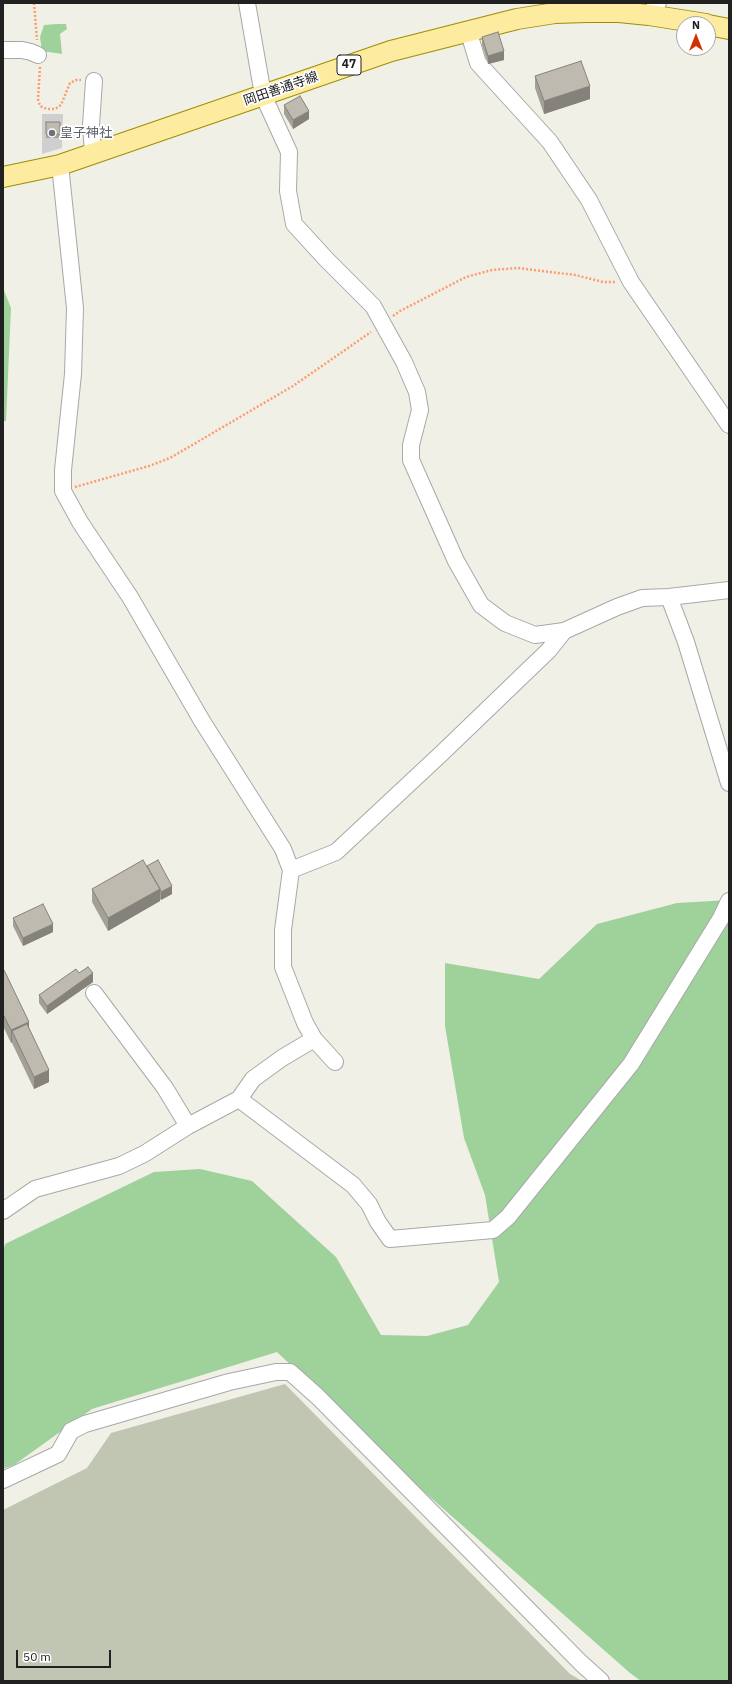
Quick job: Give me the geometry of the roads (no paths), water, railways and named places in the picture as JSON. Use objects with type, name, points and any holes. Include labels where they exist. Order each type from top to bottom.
[{"type":"main road","name":"岡田善通寺線","points":[[3,177],[60,165],[391,50],[468,30],[517,19],[555,13],[654,9],[679,16]]},
{"type":"main road","name":"岡田善通寺線","points":[[716,26],[729,30]]},
{"type":"street","points":[[247,3],[263,95],[289,152],[288,191],[294,224],[326,259],[373,306],[404,362],[415,386],[420,410],[411,445],[410,460],[456,561],[481,605],[505,623],[535,635],[564,631],[617,606],[642,598],[669,598],[729,590]]},
{"type":"street","points":[[468,30],[478,63],[550,142],[589,200],[631,282],[729,425]]},
{"type":"street","points":[[3,50],[22,50],[38,55]]},
{"type":"street","points":[[93,153],[90,125],[94,81]]},
{"type":"street","points":[[60,165],[76,308],[72,374],[63,470],[63,491],[80,522],[130,597],[202,721],[283,849],[291,870],[283,930],[283,967],[305,1023],[314,1038],[335,1062]]},
{"type":"street","points":[[669,598],[686,642],[729,783]]},
{"type":"street","points":[[291,870],[336,852],[526,672],[564,631]]},
{"type":"street","points":[[238,1099],[353,1185],[369,1204],[378,1222],[390,1239],[493,1230],[508,1217],[631,1064],[721,918],[729,900]]},
{"type":"street","points":[[94,993],[165,1088],[188,1126]]},
{"type":"street","points":[[3,1211],[35,1189],[119,1166],[144,1154],[188,1126],[238,1099],[253,1079],[282,1058],[314,1038]]},
{"type":"street","points":[[3,1480],[58,1454],[71,1431],[86,1424],[229,1382],[276,1372],[290,1372],[318,1397],[581,1663],[601,1681]]},
{"type":"place","name":"皇子神社","points":[[52,133]]}]
